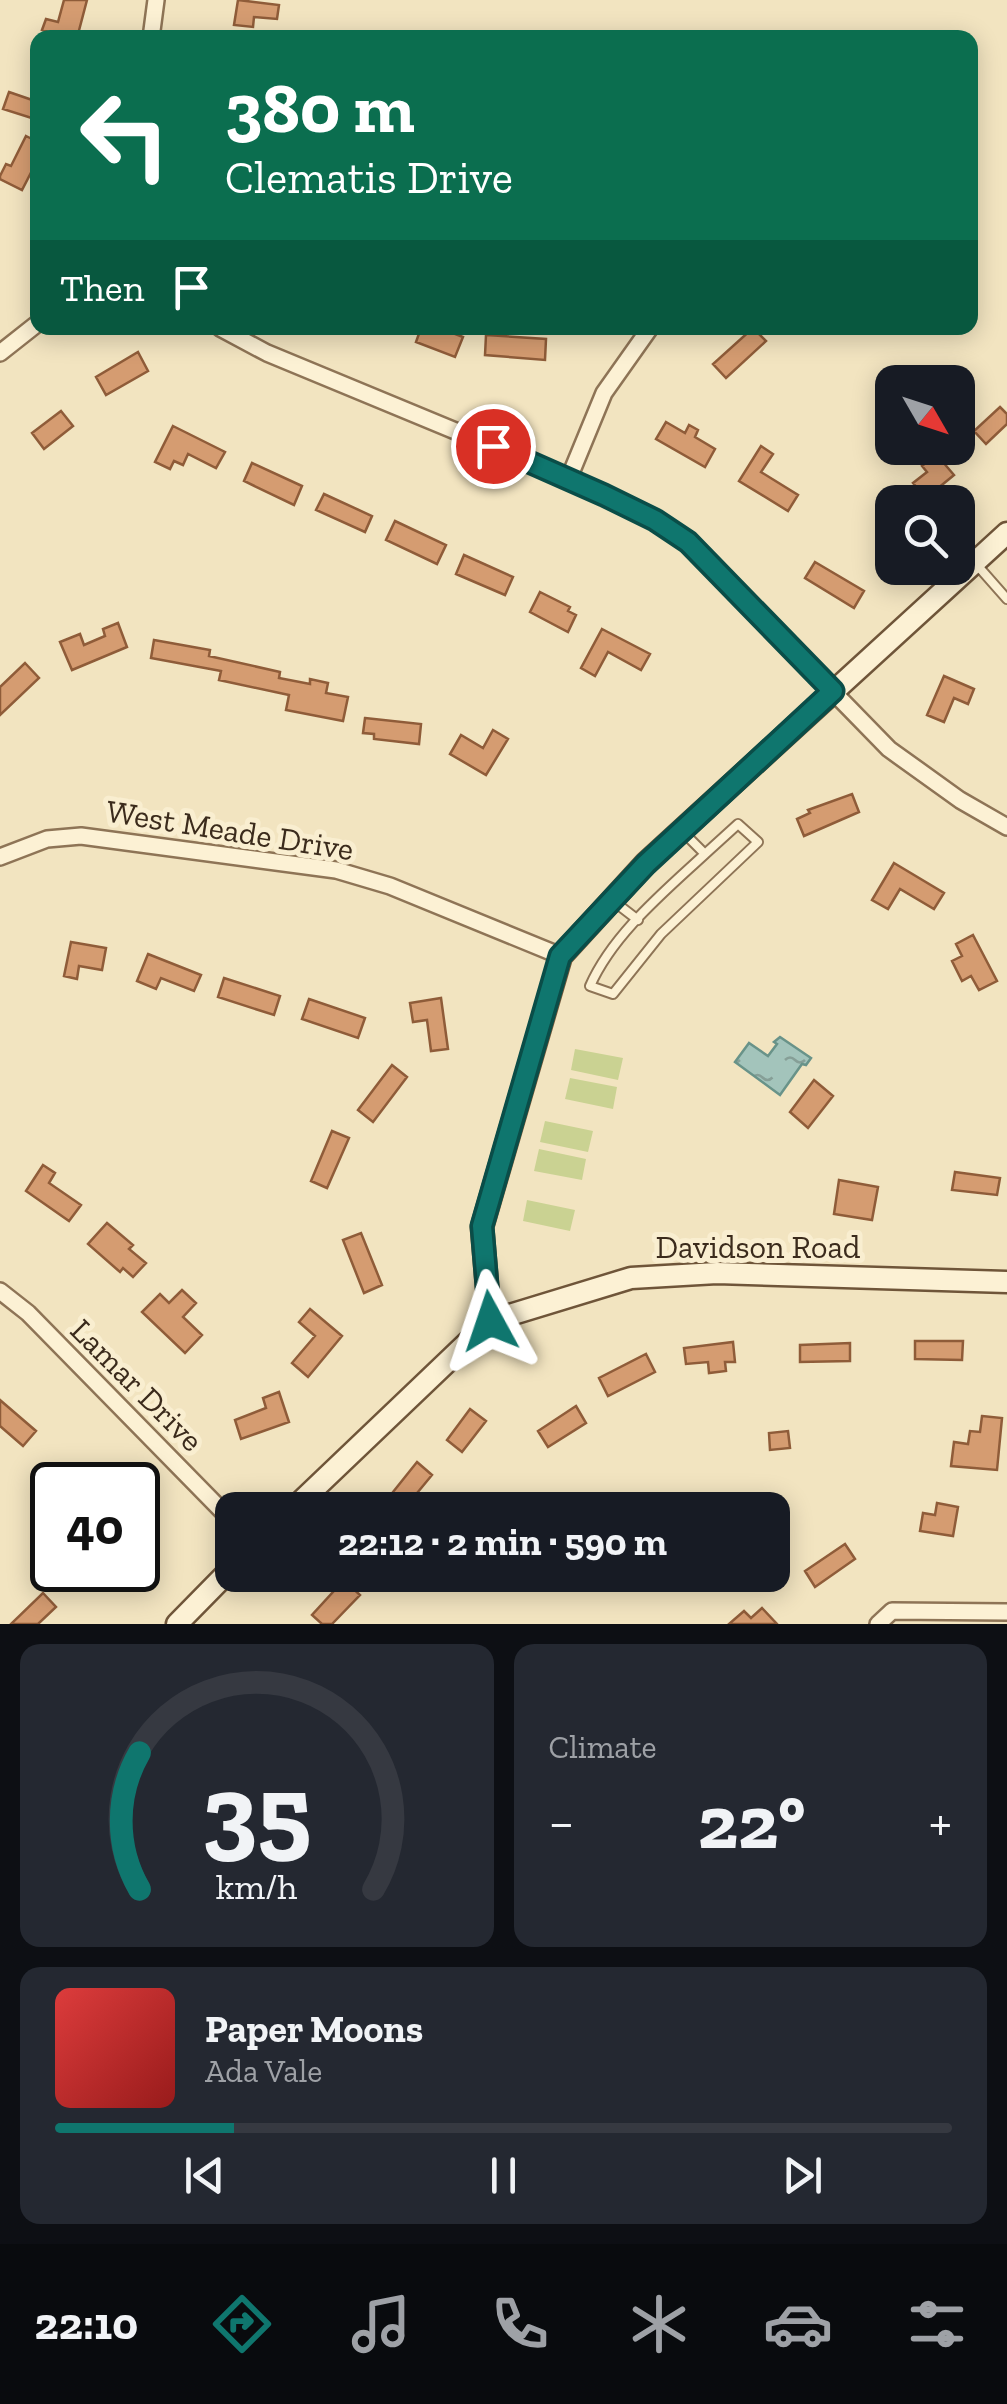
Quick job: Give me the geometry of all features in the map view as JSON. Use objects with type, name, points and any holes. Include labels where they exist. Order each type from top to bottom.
[{"type":"street","points":[[152,30],[156,0]]},
{"type":"street","points":[[0,352],[30,329]]},
{"type":"street","points":[[233,335],[267,353],[569,478],[655,520],[688,542],[889,749],[960,800],[1007,827]]},
{"type":"street","points":[[569,478],[604,393],[645,335]]},
{"type":"street","points":[[975,561],[1007,532]]},
{"type":"street","points":[[490,1321],[482,1226],[560,956],[682,831],[949,585]]},
{"type":"street","name":"West Meade Drive","points":[[0,857],[47,840],[81,836],[336,870],[390,886],[560,956]]},
{"type":"street","name":"Davidson Road","points":[[311,1492],[490,1321],[632,1278],[717,1273],[1007,1282]]},
{"type":"street","name":"Lamar Drive","points":[[0,1290],[215,1504]]},
{"type":"street","points":[[178,1624],[215,1586]]},
{"type":"street","points":[[878,1624],[892,1611],[1007,1612]]},
{"type":"lane","points":[[975,563],[1007,598]]},
{"type":"lane","points":[[738,824],[758,842],[671,924],[613,994],[590,986],[597,970],[638,920],[706,854],[738,824]]},
{"type":"lane","points":[[682,831],[706,854]]},
{"type":"lane","points":[[612,900],[638,920]]},
{"type":"green space","points":[[575,1049],[623,1058],[618,1080],[571,1070]]},
{"type":"green space","points":[[570,1078],[617,1087],[613,1109],[565,1099]]},
{"type":"green space","points":[[545,1121],[593,1131],[588,1152],[540,1142]]},
{"type":"green space","points":[[539,1149],[586,1159],[582,1180],[534,1171]]},
{"type":"green space","points":[[527,1200],[575,1210],[570,1231],[523,1221]]},
{"type":"water","points":[[780,1037],[811,1058],[806,1065],[802,1064],[780,1095],[735,1062],[749,1043],[768,1056]]},
{"type":"building","points":[[64,0],[87,0],[79,30],[42,30],[46,19],[58,22]]},
{"type":"building","points":[[238,0],[279,5],[277,19],[254,17],[253,27],[234,25]]},
{"type":"building","points":[[9,92],[30,99],[30,117],[3,109]]},
{"type":"building","points":[[26,136],[30,138],[30,174],[22,190],[0,179],[6,164],[11,166]]},
{"type":"building","points":[[418,335],[463,337],[455,357],[416,342]]},
{"type":"building","points":[[486,335],[546,339],[545,360],[485,355]]},
{"type":"building","points":[[745,335],[760,335],[766,341],[726,378],[713,364]]},
{"type":"building","points":[[138,352],[148,371],[106,395],[96,377]]},
{"type":"building","points":[[1000,407],[1007,414],[1007,424],[986,444],[975,430]]},
{"type":"building","points":[[61,411],[73,426],[44,449],[32,433]]},
{"type":"building","points":[[666,422],[685,433],[689,425],[698,430],[695,437],[715,449],[705,467],[656,439]]},
{"type":"building","points":[[173,426],[225,452],[216,468],[188,454],[183,465],[174,461],[170,469],[155,462]]},
{"type":"building","points":[[761,446],[773,454],[761,472],[798,495],[788,511],[739,481]]},
{"type":"building","points":[[252,463],[302,486],[294,505],[244,481]]},
{"type":"building","points":[[945,465],[954,475],[942,485],[915,485],[927,472],[922,466]]},
{"type":"building","points":[[324,494],[372,516],[365,532],[316,510]]},
{"type":"building","points":[[395,521],[446,545],[437,564],[386,540]]},
{"type":"building","points":[[464,555],[513,577],[505,595],[456,574]]},
{"type":"building","points":[[815,562],[864,591],[854,608],[805,578]]},
{"type":"building","points":[[540,592],[570,607],[568,611],[576,615],[568,632],[530,612]]},
{"type":"building","points":[[118,623],[127,647],[72,670],[60,642],[80,634],[84,645],[105,636],[103,629]]},
{"type":"building","points":[[602,629],[650,654],[641,670],[608,652],[595,676],[581,668]]},
{"type":"building","points":[[154,640],[210,650],[209,656],[280,672],[279,678],[328,683],[326,693],[348,697],[343,721],[286,710],[289,695],[219,680],[221,671],[151,658]]},
{"type":"building","points":[[25,663],[39,678],[0,715],[0,687]]},
{"type":"building","points":[[944,676],[974,689],[968,704],[954,698],[944,722],[927,715]]},
{"type":"building","points":[[365,718],[421,724],[419,744],[374,739],[374,734],[363,733]]},
{"type":"building","points":[[493,730],[508,739],[486,775],[450,754],[461,735],[483,748]]},
{"type":"building","points":[[852,794],[859,812],[804,836],[797,819],[810,813],[808,810]]},
{"type":"building","points":[[894,863],[944,893],[934,909],[900,889],[888,909],[872,900]]},
{"type":"building","points":[[973,935],[997,981],[979,990],[971,976],[962,981],[952,961],[962,956],[956,944]]},
{"type":"building","points":[[71,942],[106,948],[102,970],[79,966],[77,979],[64,976]]},
{"type":"building","points":[[148,954],[201,975],[194,991],[161,978],[156,989],[137,981]]},
{"type":"building","points":[[224,978],[280,996],[274,1015],[218,997]]},
{"type":"building","points":[[441,998],[448,1049],[431,1051],[427,1020],[413,1022],[410,1003]]},
{"type":"building","points":[[309,999],[365,1018],[358,1038],[302,1019]]},
{"type":"building","points":[[392,1065],[407,1077],[373,1122],[358,1110]]},
{"type":"building","points":[[814,1080],[833,1096],[808,1128],[790,1112]]},
{"type":"building","points":[[332,1131],[349,1138],[327,1188],[311,1181]]},
{"type":"building","points":[[43,1165],[55,1173],[49,1183],[81,1205],[69,1221],[26,1191]]},
{"type":"building","points":[[955,1172],[1000,1178],[997,1195],[952,1190]]},
{"type":"building","points":[[839,1180],[878,1187],[872,1220],[834,1214]]},
{"type":"building","points":[[107,1223],[133,1245],[129,1249],[146,1263],[133,1277],[123,1268],[120,1272],[88,1244]]},
{"type":"building","points":[[361,1233],[382,1285],[364,1293],[343,1240]]},
{"type":"building","points":[[182,1290],[196,1303],[183,1317],[202,1335],[185,1353],[142,1312],[160,1294],[169,1303]]},
{"type":"building","points":[[310,1309],[342,1336],[308,1377],[292,1363],[315,1336],[299,1322]]},
{"type":"building","points":[[915,1341],[963,1341],[962,1360],[915,1359]]},
{"type":"building","points":[[733,1342],[735,1362],[725,1362],[726,1371],[709,1373],[708,1362],[686,1364],[684,1348]]},
{"type":"building","points":[[850,1343],[850,1361],[800,1362],[800,1345]]},
{"type":"building","points":[[646,1354],[655,1372],[608,1396],[599,1378]]},
{"type":"building","points":[[279,1392],[289,1422],[241,1439],[235,1420],[266,1408],[263,1398]]},
{"type":"building","points":[[0,1400],[36,1431],[23,1446],[0,1426]]},
{"type":"building","points":[[576,1406],[586,1423],[548,1447],[538,1431]]},
{"type":"building","points":[[470,1409],[486,1421],[462,1452],[447,1440]]},
{"type":"building","points":[[982,1416],[1002,1418],[997,1470],[951,1466],[954,1442],[968,1444],[970,1431],[980,1432]]},
{"type":"building","points":[[788,1431],[790,1448],[770,1450],[769,1433]]},
{"type":"building","points":[[417,1462],[432,1475],[418,1492],[393,1492]]},
{"type":"building","points":[[937,1503],[958,1507],[953,1536],[920,1531],[923,1513],[935,1515]]},
{"type":"building","points":[[845,1544],[855,1559],[815,1587],[805,1571]]},
{"type":"building","points":[[333,1592],[360,1595],[332,1624],[322,1624],[312,1615]]},
{"type":"building","points":[[43,1593],[56,1607],[38,1624],[11,1624]]},
{"type":"building","points":[[762,1608],[777,1624],[729,1624],[744,1611],[751,1618]]},
{"type":"route","points":[[490,1321],[482,1226],[560,956],[646,864],[833,691],[688,542],[655,520],[493,446]]}]
